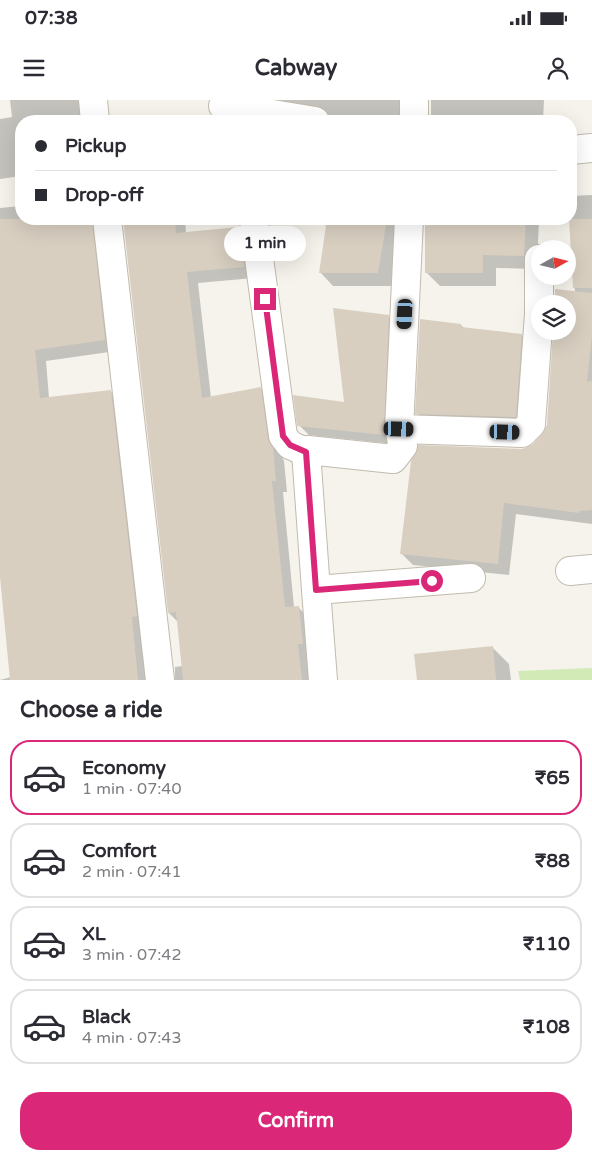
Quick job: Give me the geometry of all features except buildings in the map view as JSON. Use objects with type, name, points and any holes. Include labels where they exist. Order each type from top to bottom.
[{"type":"street","points":[[93,100],[94,115]]},
{"type":"street","points":[[414,100],[414,115]]},
{"type":"street","points":[[223,106],[278,115]]},
{"type":"street","points":[[577,149],[592,148]]},
{"type":"street","points":[[108,225],[160,680]]},
{"type":"street","points":[[255,225],[283,436],[290,445],[306,452],[308,450],[393,459],[403,446],[399,429],[409,225]]},
{"type":"street","points":[[399,429],[522,433],[527,430],[531,424],[538,324],[539,285]]},
{"type":"street","points":[[306,452],[323,680]]},
{"type":"street","points":[[316,590],[471,578]]},
{"type":"green space","points":[[592,668],[592,680],[520,680],[518,671]]},
{"type":"route","points":[[265,299],[283,436],[290,445],[306,452],[316,590],[432,581]]}]
